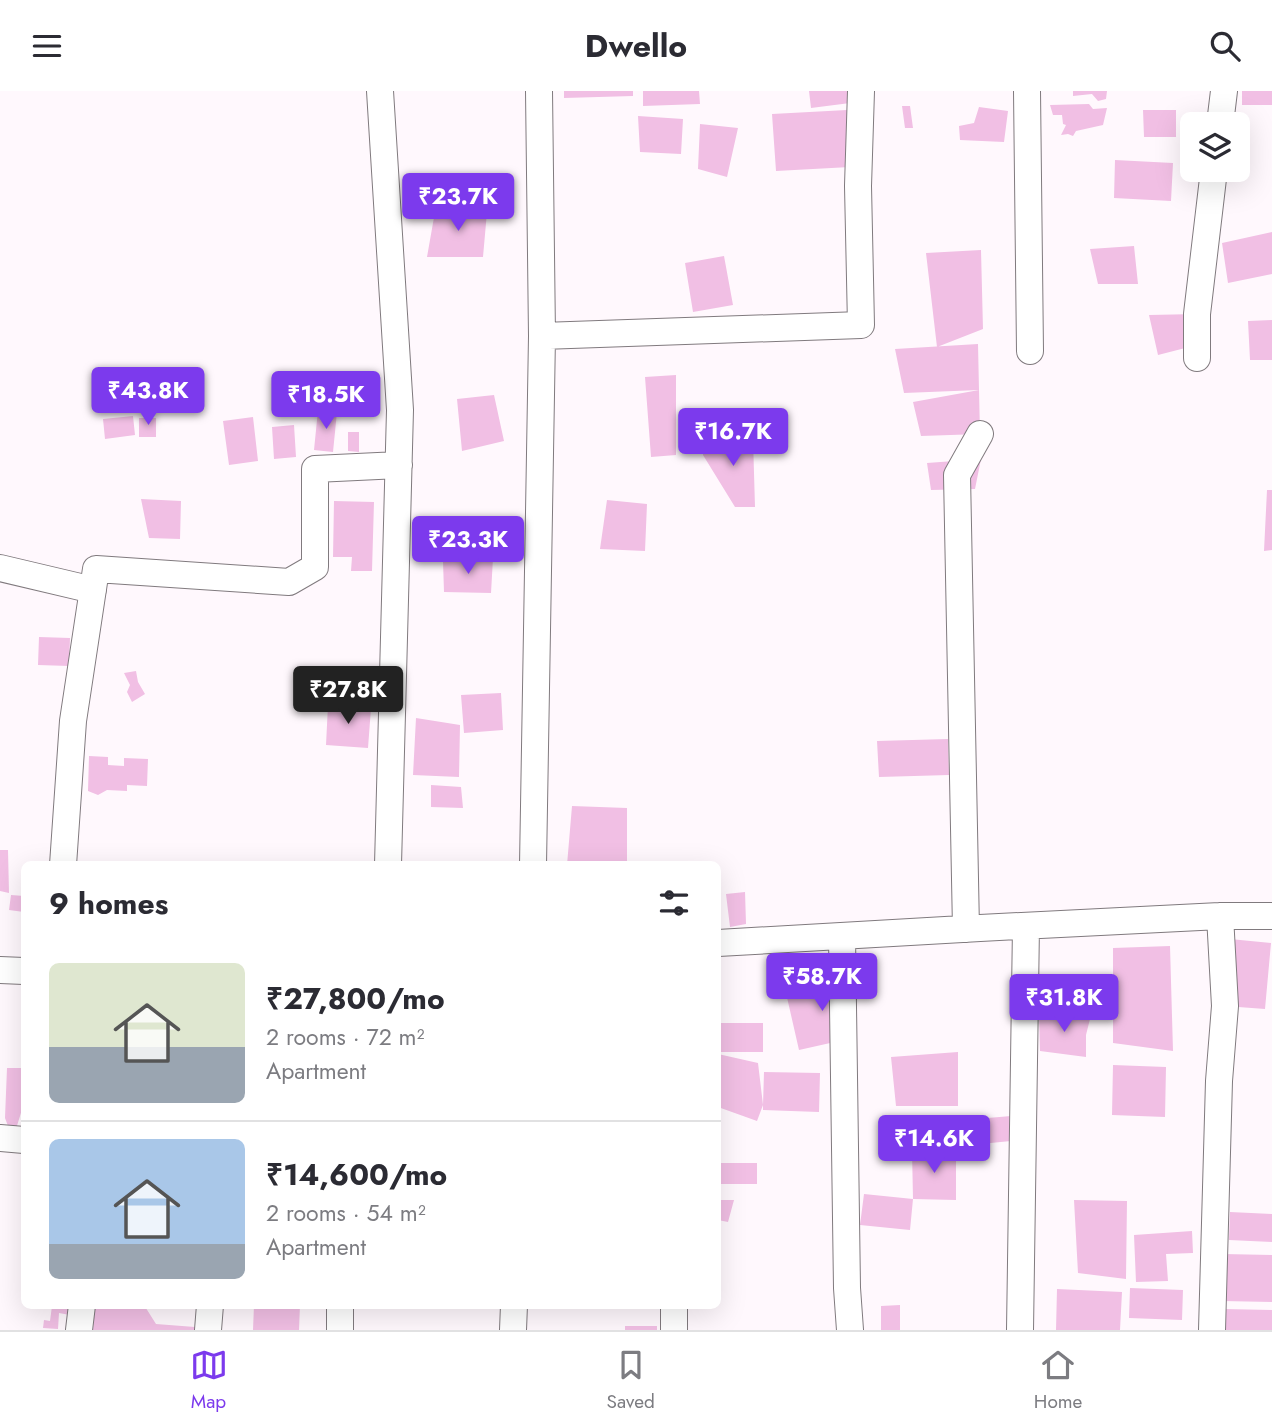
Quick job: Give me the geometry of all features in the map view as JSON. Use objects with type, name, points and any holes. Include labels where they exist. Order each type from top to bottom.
[{"type":"street","points":[[380,91],[400,410],[388,861]]},
{"type":"street","points":[[533,861],[542,336],[538,91]]},
{"type":"street","points":[[542,336],[861,325],[858,186],[861,91]]},
{"type":"street","points":[[1027,91],[1030,351]]},
{"type":"street","points":[[1221,112],[1224,91]]},
{"type":"street","points":[[1197,358],[1197,314],[1213,182]]},
{"type":"street","points":[[966,929],[957,475],[980,434]]},
{"type":"street","points":[[63,861],[73,721],[96,569],[289,582],[315,567],[315,468],[399,465]]},
{"type":"street","points":[[0,568],[93,590]]},
{"type":"street","points":[[721,943],[1220,916],[1272,916]]},
{"type":"street","points":[[1212,1330],[1219,1081],[1225,1006],[1220,916]]},
{"type":"street","points":[[1020,1330],[1026,926]]},
{"type":"street","points":[[842,936],[846,1287],[850,1330]]},
{"type":"street","points":[[0,970],[21,971]]},
{"type":"street","points":[[0,1138],[21,1140]]},
{"type":"street","points":[[79,1330],[82,1309]]},
{"type":"street","points":[[208,1330],[210,1309]]},
{"type":"street","points":[[340,1309],[340,1330]]},
{"type":"street","points":[[513,1330],[514,1309]]},
{"type":"street","points":[[674,1309],[674,1330]]},
{"type":"building","points":[[564,91],[633,91],[633,96],[564,98]]},
{"type":"building","points":[[643,91],[699,91],[700,104],[643,106]]},
{"type":"building","points":[[809,91],[857,91],[858,102],[811,108]]},
{"type":"building","points":[[1073,91],[1107,91],[1106,99],[1098,101],[1092,94],[1073,96]]},
{"type":"building","points":[[1242,91],[1272,91],[1272,105],[1242,105]]},
{"type":"building","points":[[1089,104],[1093,109],[1107,108],[1103,125],[1076,131],[1073,136],[1061,135],[1066,125],[1063,124],[1062,115],[1053,115],[1050,105]]},
{"type":"building","points":[[902,106],[910,106],[913,128],[905,128]]},
{"type":"building","points":[[979,107],[1008,111],[1004,142],[960,140],[959,126],[974,123]]},
{"type":"building","points":[[847,110],[850,167],[776,171],[772,114]]},
{"type":"building","points":[[1143,110],[1176,110],[1176,137],[1144,137]]},
{"type":"building","points":[[638,116],[683,119],[681,154],[640,152]]},
{"type":"building","points":[[700,124],[738,128],[727,177],[698,169]]},
{"type":"building","points":[[1115,160],[1173,163],[1171,201],[1114,198]]},
{"type":"building","points":[[436,206],[487,212],[483,257],[427,257]]},
{"type":"building","points":[[1272,232],[1272,274],[1228,283],[1222,243]]},
{"type":"building","points":[[1134,246],[1138,284],[1098,284],[1090,249]]},
{"type":"building","points":[[981,250],[983,329],[937,347],[926,253]]},
{"type":"building","points":[[724,256],[733,305],[693,312],[685,263]]},
{"type":"building","points":[[1197,314],[1197,345],[1158,355],[1149,315]]},
{"type":"building","points":[[1272,320],[1272,360],[1250,360],[1248,321]]},
{"type":"building","points":[[978,344],[979,390],[904,393],[895,349]]},
{"type":"building","points":[[676,375],[676,455],[651,457],[645,377]]},
{"type":"building","points":[[979,390],[980,434],[921,436],[913,402]]},
{"type":"building","points":[[494,395],[504,441],[462,451],[457,399]]},
{"type":"building","points":[[318,410],[337,412],[333,452],[314,450]]},
{"type":"building","points":[[133,416],[135,435],[105,439],[103,419]]},
{"type":"building","points":[[253,417],[258,461],[229,465],[223,421]]},
{"type":"building","points":[[139,418],[156,418],[156,437],[139,437]]},
{"type":"building","points":[[294,425],[296,457],[274,459],[272,427]]},
{"type":"building","points":[[348,432],[359,432],[359,452],[348,451]]},
{"type":"building","points":[[753,439],[755,507],[735,507],[703,455],[702,440]]},
{"type":"building","points":[[981,459],[975,489],[931,490],[927,463]]},
{"type":"building","points":[[1267,490],[1272,490],[1272,550],[1264,551]]},
{"type":"building","points":[[141,499],[181,501],[180,539],[149,538]]},
{"type":"building","points":[[607,500],[647,504],[645,551],[600,549]]},
{"type":"building","points":[[334,501],[374,502],[372,571],[351,571],[352,557],[333,557]]},
{"type":"building","points":[[493,558],[491,593],[444,592],[443,561]]},
{"type":"building","points":[[39,637],[70,638],[69,666],[38,665]]},
{"type":"building","points":[[136,671],[138,682],[145,694],[132,702],[127,692],[130,685],[124,673]]},
{"type":"building","points":[[501,693],[503,730],[464,733],[461,695]]},
{"type":"building","points":[[328,705],[371,708],[368,748],[326,745]]},
{"type":"building","points":[[416,718],[460,725],[459,777],[413,775]]},
{"type":"building","points":[[948,739],[949,775],[879,777],[877,741]]},
{"type":"building","points":[[89,756],[108,757],[108,765],[124,766],[124,758],[148,759],[147,786],[127,785],[127,791],[107,790],[98,795],[88,791]]},
{"type":"building","points":[[431,785],[461,787],[463,808],[431,807]]},
{"type":"building","points":[[572,806],[627,808],[627,861],[567,861]]},
{"type":"building","points":[[0,850],[8,850],[9,893],[0,891]]},
{"type":"building","points":[[745,892],[746,924],[730,927],[726,894]]},
{"type":"building","points":[[11,895],[21,896],[21,912],[9,910]]},
{"type":"building","points":[[1230,939],[1271,943],[1265,1009],[1225,1006]]},
{"type":"building","points":[[1170,946],[1173,1051],[1113,1043],[1113,948]]},
{"type":"building","points":[[842,972],[857,1037],[799,1050],[786,993]]},
{"type":"building","points":[[1039,1014],[1091,1015],[1086,1035],[1086,1057],[1040,1051]]},
{"type":"building","points":[[721,1023],[763,1023],[763,1052],[721,1052]]},
{"type":"building","points":[[958,1052],[958,1106],[896,1106],[891,1057]]},
{"type":"building","points":[[721,1055],[758,1063],[763,1105],[757,1121],[721,1108]]},
{"type":"building","points":[[1113,1065],[1166,1067],[1165,1117],[1112,1115]]},
{"type":"building","points":[[7,1068],[21,1068],[21,1113],[16,1129],[8,1126],[5,1118]]},
{"type":"building","points":[[764,1072],[820,1073],[819,1112],[763,1110]]},
{"type":"building","points":[[1011,1116],[1011,1141],[960,1146],[953,1121]]},
{"type":"building","points":[[912,1150],[956,1153],[956,1200],[913,1199]]},
{"type":"building","points":[[721,1163],[757,1163],[757,1184],[721,1184]]},
{"type":"building","points":[[864,1194],[913,1199],[910,1230],[860,1225]]},
{"type":"building","points":[[721,1200],[734,1200],[728,1222],[721,1221]]},
{"type":"building","points":[[1074,1200],[1127,1201],[1126,1279],[1078,1273]]},
{"type":"building","points":[[1230,1212],[1272,1214],[1272,1242],[1229,1240]]},
{"type":"building","points":[[1192,1231],[1193,1253],[1166,1254],[1168,1281],[1136,1282],[1134,1235]]},
{"type":"building","points":[[1223,1254],[1272,1255],[1272,1302],[1222,1301]]},
{"type":"building","points":[[1130,1288],[1183,1290],[1182,1320],[1129,1318]]},
{"type":"building","points":[[1057,1289],[1122,1292],[1120,1330],[1056,1330]]},
{"type":"building","points":[[900,1305],[900,1330],[881,1330],[881,1306]]},
{"type":"building","points":[[52,1309],[68,1309],[70,1315],[59,1313],[58,1329],[43,1328],[44,1320],[50,1321]]},
{"type":"building","points":[[95,1309],[147,1309],[156,1324],[195,1327],[194,1330],[93,1330]]},
{"type":"building","points":[[254,1309],[300,1309],[299,1330],[253,1330]]},
{"type":"building","points":[[1224,1309],[1272,1310],[1272,1330],[1224,1330]]},
{"type":"building","points":[[625,1326],[657,1326],[657,1330],[625,1330]]}]
